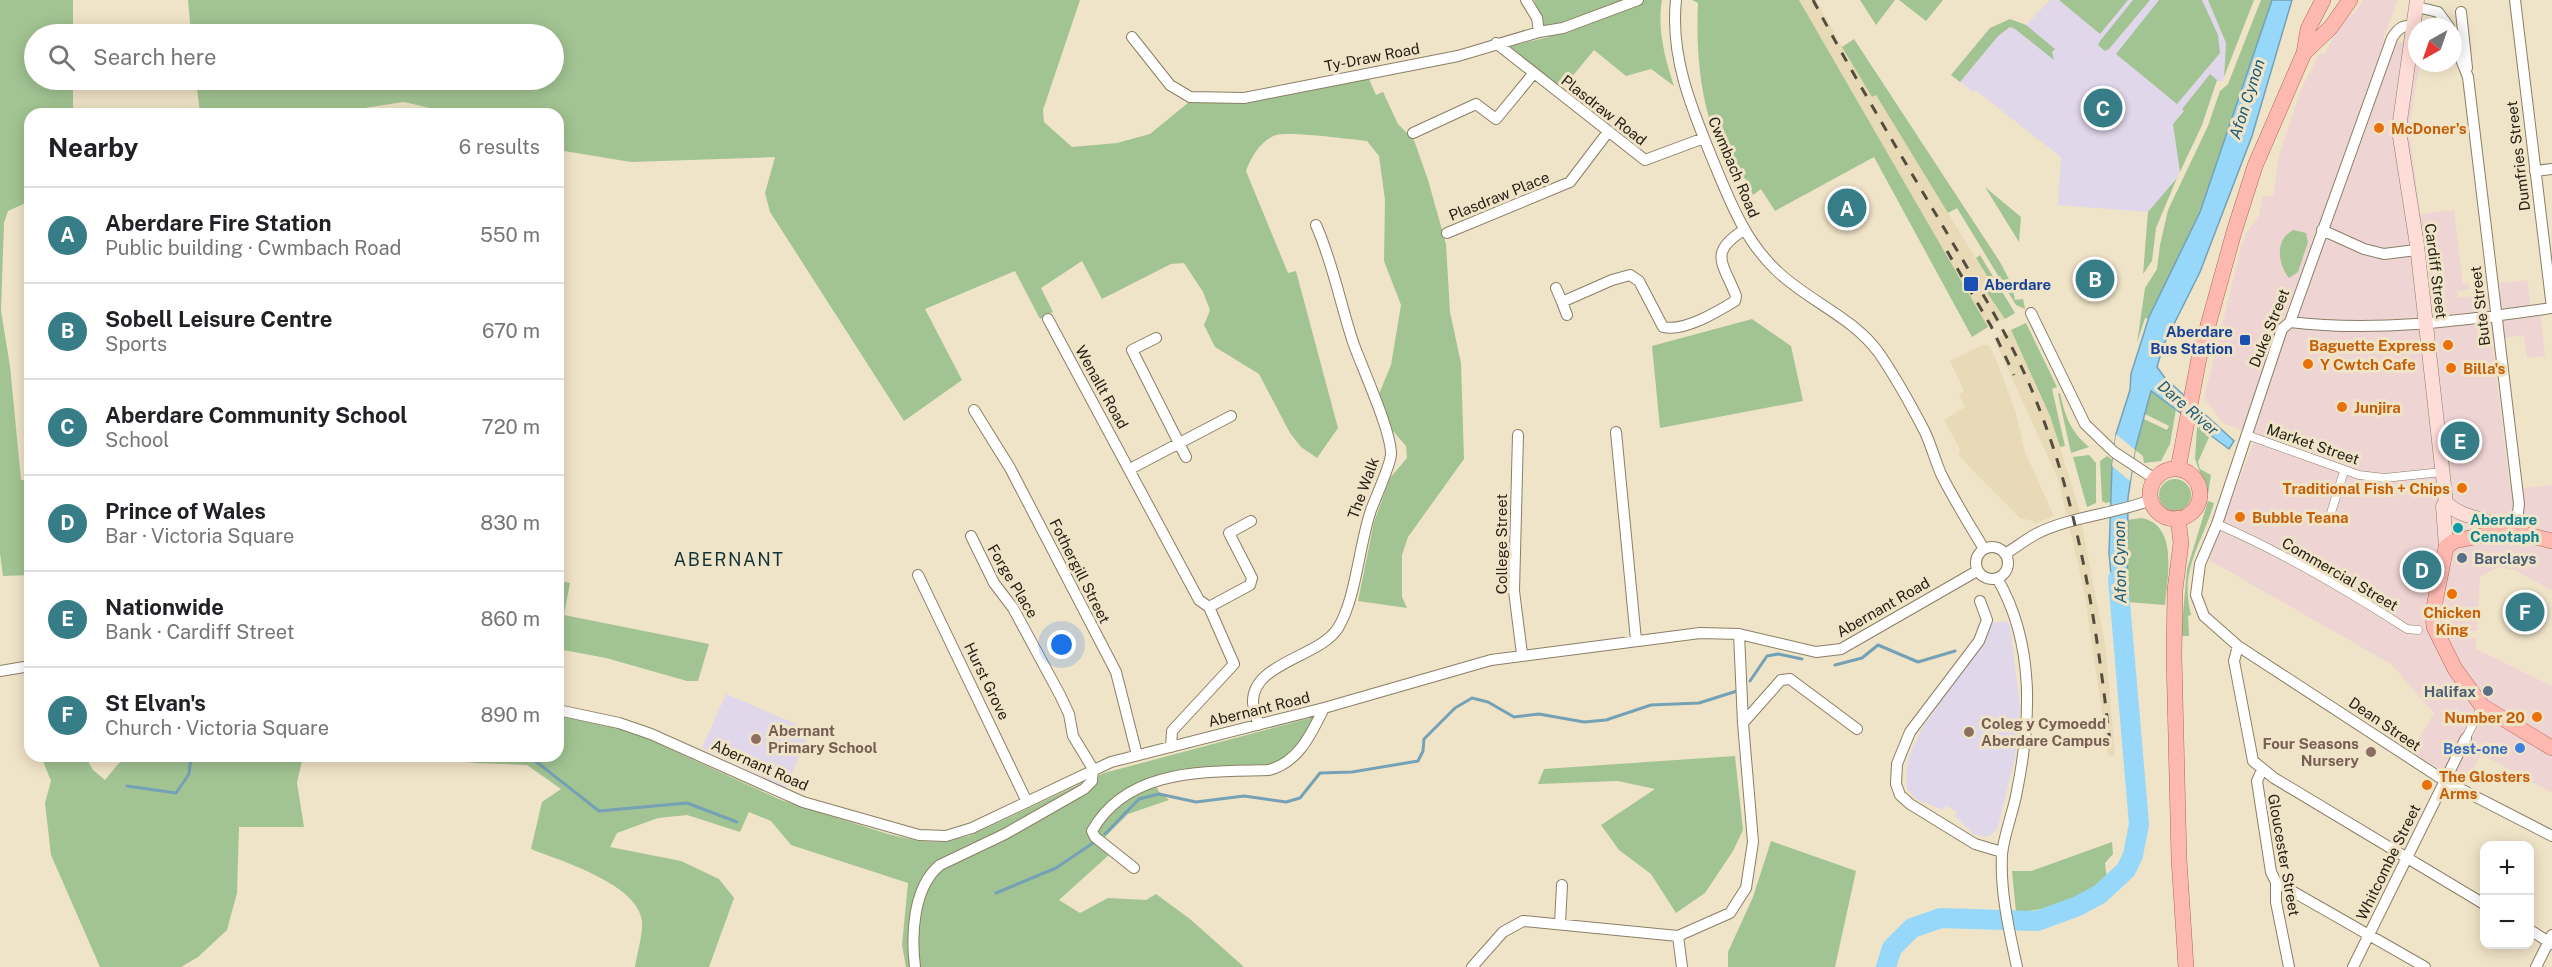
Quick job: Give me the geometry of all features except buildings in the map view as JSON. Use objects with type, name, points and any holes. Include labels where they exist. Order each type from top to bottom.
[{"type":"main road","points":[[2178,469],[2202,347],[2255,166],[2304,53],[2308,29],[2323,0]]},
{"type":"main road","points":[[2304,53],[2331,27],[2350,0]]},
{"type":"main road","name":"Cardiff Street","points":[[2408,72],[2400,129],[2426,323],[2446,503],[2443,506],[2446,547]]},
{"type":"main road","points":[[2178,469],[2193,475],[2200,489],[2198,505],[2186,516],[2178,518],[2158,512],[2151,500],[2151,486],[2155,479],[2165,471],[2178,469]]},
{"type":"main road","points":[[2446,503],[2462,515],[2552,542]]},
{"type":"main road","points":[[2178,518],[2181,543],[2175,590],[2174,656],[2179,859],[2186,967]]},
{"type":"main road","points":[[2500,528],[2495,533],[2454,541],[2446,547],[2433,612],[2440,643],[2463,683],[2482,706],[2552,748]]},
{"type":"street","points":[[1526,0],[1537,18],[1539,32]]},
{"type":"street","name":"Ty-Draw Road","points":[[1132,37],[1170,85],[1190,98],[1254,96],[1458,56],[1496,43],[1563,28],[1638,0]]},
{"type":"street","name":"Cwmbach Road","points":[[1676,0],[1677,53],[1686,91],[1744,230],[1776,270],[1802,293],[1856,328],[1877,351],[1926,434],[1944,480],[1984,549]]},
{"type":"street","name":"Dumfries Street","points":[[2515,0],[2552,308]]},
{"type":"street","points":[[2417,4],[2438,12],[2442,18]]},
{"type":"street","name":"Bute Street","points":[[2461,12],[2519,504],[2516,530]]},
{"type":"street","name":"Duke Street","points":[[2238,646],[2217,630],[2204,616],[2196,595],[2200,564],[2217,524],[2282,329],[2290,322],[2392,38],[2404,25],[2408,25]]},
{"type":"street","name":"Plasdraw Road","points":[[1496,43],[1645,160],[1704,138]]},
{"type":"street","name":"Bute Street","points":[[2462,62],[2468,77]]},
{"type":"street","points":[[1413,133],[1476,104],[1496,119],[1533,74]]},
{"type":"street","name":"Plasdraw Place","points":[[1447,233],[1570,183],[1608,132]]},
{"type":"street","points":[[2535,171],[2552,169]]},
{"type":"street","name":"The Walk","points":[[1258,725],[1253,701],[1259,684],[1271,671],[1325,642],[1338,629],[1346,610],[1362,536],[1391,456],[1386,435],[1352,339],[1325,246],[1316,225]]},
{"type":"street","points":[[1562,302],[1612,279],[1630,275],[1639,281],[1663,327],[1671,329],[1701,318],[1735,301],[1736,296],[1720,263],[1721,250],[1728,240],[1744,230]]},
{"type":"street","points":[[2322,230],[2364,249],[2384,254],[2416,249]]},
{"type":"street","points":[[1556,288],[1567,315]]},
{"type":"street","points":[[2290,322],[2351,327],[2438,324],[2552,308]]},
{"type":"street","points":[[2031,313],[2079,413],[2093,434],[2114,452],[2155,479]]},
{"type":"street","name":"Wenallt Road","points":[[1048,319],[1199,600],[1209,607],[1234,664],[1172,731],[1171,747]]},
{"type":"street","points":[[1156,338],[1132,350],[1186,457]]},
{"type":"street","name":"Fothergill Street","points":[[974,410],[1010,468],[1116,672],[1137,755]]},
{"type":"street","points":[[1130,470],[1231,416]]},
{"type":"street","points":[[1616,432],[1620,499],[1636,640]]},
{"type":"street","name":"College Street","points":[[1518,435],[1514,591],[1522,654]]},
{"type":"street","name":"Market Street","points":[[2247,435],[2344,471],[2384,478],[2442,472]]},
{"type":"street","points":[[2330,516],[2344,471]]},
{"type":"street","points":[[2005,554],[2036,534],[2064,524],[2128,509],[2151,500]]},
{"type":"street","points":[[1209,607],[1250,585],[1252,578],[1229,533],[1251,521]]},
{"type":"street","name":"Commercial Street","points":[[2217,524],[2260,543],[2329,579],[2407,629],[2418,630]]},
{"type":"street","name":"Forge Place","points":[[971,536],[994,583],[1013,608],[1060,695],[1069,714],[1073,736],[1093,769]]},
{"type":"street","points":[[1998,548],[2005,554],[2007,568],[1997,578],[1988,579],[1977,571],[1976,561],[1984,549],[1998,548]]},
{"type":"street","name":"Abernant Road","points":[[564,711],[619,723],[697,754],[780,793],[919,835],[946,836],[972,828],[1093,769],[1137,755],[1324,708],[1364,694],[1522,654],[1700,633],[1739,634],[1816,652],[1841,650],[1977,571]]},
{"type":"street","name":"Hurst Grove","points":[[918,575],[1027,802]]},
{"type":"street","points":[[1997,578],[2008,597],[2021,638],[2026,675],[2028,717],[2025,754],[2002,852],[2005,907],[2017,967]]},
{"type":"street","points":[[1980,601],[1987,620],[1979,641],[1910,732],[1897,764],[1896,784],[1900,795],[1910,804],[1975,844],[2002,852]]},
{"type":"street","points":[[1472,967],[1503,932],[1523,921],[1678,936],[1730,913],[1746,888],[1753,842],[1743,723],[1739,634]]},
{"type":"street","name":"Gloucester Street","points":[[2238,646],[2234,661],[2253,761],[2262,770],[2257,781],[2289,967]]},
{"type":"street","name":"Dean Street","points":[[2238,646],[2445,781],[2552,836]]},
{"type":"street","points":[[0,671],[24,667]]},
{"type":"street","points":[[1743,723],[1781,680],[1790,680],[1857,729]]},
{"type":"street","name":"Whitcombe Street","points":[[2353,967],[2482,706]]},
{"type":"street","points":[[1134,868],[1095,837],[1092,831],[1125,795],[1169,776],[1269,770],[1283,767],[1295,758],[1324,708]]},
{"type":"street","points":[[915,967],[912,942],[918,906],[924,885],[932,871],[1084,789],[1092,781],[1093,769]]},
{"type":"street","points":[[2262,770],[2480,902]]},
{"type":"street","points":[[2276,882],[2370,933],[2425,967]]},
{"type":"street","points":[[1560,923],[1562,885]]},
{"type":"street","points":[[2534,932],[2551,940],[2536,967]]},
{"type":"street","points":[[1678,936],[1682,967]]},
{"type":"shaded area","points":[[1799,0],[1816,0],[1852,64],[1872,96],[1876,94],[1993,287],[1987,291],[2005,319],[1988,327]]},
{"type":"shaded area","points":[[2050,0],[2208,0],[2226,43],[2224,77],[2223,81],[2217,81],[2202,125],[2164,205],[2156,210],[2148,212],[2058,205],[2061,157],[1975,90],[1973,92],[1951,75],[1990,28],[2010,19],[2026,25]]},
{"type":"shaded area","points":[[2363,0],[2398,0],[2383,39],[2408,43],[2408,72],[2418,72],[2409,127],[2420,214],[2454,210],[2463,284],[2469,283],[2470,289],[2457,291],[2458,298],[2501,292],[2500,283],[2528,280],[2530,304],[2541,318],[2545,356],[2527,358],[2524,335],[2492,340],[2510,489],[2552,485],[2552,591],[2515,570],[2499,567],[2480,577],[2477,631],[2450,631],[2450,636],[2476,638],[2476,649],[2552,686],[2552,793],[2481,754],[2466,785],[2411,752],[2434,713],[2391,664],[2209,560],[2256,436],[2223,423],[2204,398],[2242,244],[2246,233],[2259,216],[2262,196],[2273,196],[2279,155],[2302,87],[2320,53],[2324,55],[2345,16],[2355,13]]},
{"type":"shaded area","points":[[2011,330],[2050,416],[2078,505],[2106,649],[2115,755],[2108,756],[2084,590],[2058,479],[1994,339]]},
{"type":"shaded area","points":[[1982,345],[1989,345],[1995,357],[2015,410],[2025,452],[2054,516],[2035,524],[2033,521],[2020,518],[1958,454],[1960,449],[1944,420],[1965,407],[1959,394],[1964,391],[1950,361]]},
{"type":"shaded area","name":"Coleg y Cymoedd Aberdare Campus","points":[[2006,621],[2010,626],[2020,707],[2015,759],[1998,827],[1991,835],[1985,837],[1973,834],[1955,816],[1957,812],[1946,805],[1943,810],[1916,799],[1907,789],[1906,772],[1909,757],[1923,726],[1934,713],[1931,710],[1979,650],[1992,623]]},
{"type":"shaded area","name":"Abernant Primary School","points":[[726,694],[810,730],[786,788],[702,748]]},
{"type":"green space","points":[[0,0],[73,0],[73,24],[24,24],[24,90],[73,90],[73,108],[24,108],[24,204],[8,211],[4,223],[1,311],[10,366],[21,480],[24,480],[24,575],[3,576],[0,553]]},
{"type":"green space","points":[[188,0],[1080,0],[1043,110],[1044,122],[1072,147],[1117,143],[1150,134],[1189,102],[1246,101],[1369,79],[1376,95],[1383,92],[1398,124],[1414,140],[1428,180],[1446,244],[1450,312],[1461,363],[1464,459],[1408,537],[1402,555],[1402,597],[1407,608],[1358,601],[1374,522],[1390,478],[1407,458],[1406,446],[1393,431],[1379,394],[1391,365],[1401,305],[1384,261],[1385,200],[1379,156],[1367,141],[1306,135],[1276,135],[1257,150],[1246,171],[1288,273],[1296,271],[1338,428],[1317,458],[1301,447],[1290,433],[1259,374],[1215,347],[1204,325],[1210,310],[1203,292],[1184,263],[1171,264],[1102,299],[1082,261],[1041,288],[1053,312],[1040,319],[1015,271],[925,309],[962,380],[904,421],[770,212],[765,193],[775,157],[631,162],[564,151],[564,108],[430,108],[404,102],[364,108],[199,108],[197,90],[564,90],[564,24],[190,24]]},
{"type":"green space","points":[[1534,0],[1662,0],[1661,33],[1674,86],[1651,69],[1626,76],[1594,50],[1562,89],[1509,46],[1549,37]]},
{"type":"green space","points":[[1692,0],[1799,0],[1988,327],[1972,337],[1874,157],[1775,211],[1761,189],[1753,195],[1745,178],[1738,181],[1713,131],[1708,115],[1700,67],[1698,3]]},
{"type":"green space","points":[[1860,0],[1895,0],[1876,25]]},
{"type":"green space","points":[[1899,0],[1943,0],[1926,21]]},
{"type":"green space","points":[[2059,0],[2128,0],[2100,34]]},
{"type":"green space","points":[[2133,0],[2150,0],[2105,51],[2098,45],[2100,41]]},
{"type":"green space","points":[[2159,0],[2202,0],[2218,35],[2220,53],[2177,104],[2116,54]]},
{"type":"green space","points":[[2208,0],[2254,0],[2224,77],[2226,43]]},
{"type":"green space","points":[[2261,0],[2272,0],[2200,212],[2149,319],[2145,318],[2137,343],[2145,288],[2157,269],[2168,210],[2208,126],[2220,91],[2228,84]]},
{"type":"green space","points":[[2010,19],[2026,25],[2055,49],[2052,52],[2054,60],[2010,27],[1998,36],[1960,82],[1951,75],[1990,28]]},
{"type":"green space","points":[[1854,39],[2000,262],[2012,285],[2015,300],[2023,299],[2025,309],[2016,305],[1957,208],[1948,213],[1876,95],[1872,97],[1842,47]]},
{"type":"green space","points":[[2210,74],[2217,80],[2202,125],[2180,172],[2173,124]]},
{"type":"green space","points":[[2177,178],[2156,228],[2152,261],[2143,274],[2148,212]]},
{"type":"green space","points":[[1985,187],[2021,217],[2019,242]]},
{"type":"green space","points":[[2294,230],[2306,233],[2308,242],[2298,272],[2289,278],[2282,265],[2280,251],[2284,239]]},
{"type":"green space","points":[[1980,255],[2015,313],[2005,319],[1986,291],[1993,286],[1976,258]]},
{"type":"green space","points":[[1752,319],[1791,346],[1803,401],[1660,428],[1652,346]]},
{"type":"green space","points":[[2026,323],[2057,387],[2052,389],[2065,446],[2060,447],[2050,416],[2011,330]]},
{"type":"green space","points":[[2151,391],[2176,409],[2170,444],[2161,461],[2144,463],[2143,456],[2135,450],[2144,419],[2167,430],[2169,426],[2145,414]]},
{"type":"green space","points":[[2060,393],[2069,423],[2089,447],[2071,453],[2058,394]]},
{"type":"green space","points":[[2197,427],[2210,435],[2198,462],[2200,469],[2211,475],[2208,494],[2195,459]]},
{"type":"green space","points":[[2089,455],[2096,463],[2096,503],[2087,507],[2073,457]]},
{"type":"green space","points":[[2107,456],[2113,460],[2110,502],[2106,503],[2102,501],[2100,461]]},
{"type":"green space","points":[[2175,479],[2186,484],[2191,495],[2186,506],[2175,511],[2164,506],[2159,495],[2164,484]]},
{"type":"green space","points":[[2208,501],[2214,503],[2194,557],[2188,584],[2191,615],[2188,616],[2189,636],[2181,636],[2187,569]]},
{"type":"green space","points":[[2142,518],[2154,523],[2166,542],[2168,568],[2165,605],[2127,602],[2127,520]]},
{"type":"green space","points":[[564,582],[570,583],[564,615]]},
{"type":"green space","points":[[564,615],[709,644],[698,681],[687,681],[606,658],[564,650]]},
{"type":"green space","points":[[564,717],[617,728],[644,737],[781,800],[888,834],[919,841],[943,842],[969,836],[1104,773],[1314,717],[1301,743],[1282,764],[1153,779],[1159,792],[1169,800],[1128,814],[1097,845],[1110,854],[1059,900],[1080,913],[1108,898],[1146,900],[1156,894],[1190,919],[1244,967],[906,967],[902,945],[908,883],[791,845],[771,821],[749,812],[740,832],[687,815],[658,818],[617,833],[610,847],[681,861],[719,879],[734,898],[709,967],[635,967],[642,921],[637,908],[627,896],[613,885],[578,867],[531,849],[542,802],[561,789],[527,765],[466,762],[564,762]]},
{"type":"green space","points":[[1735,756],[1743,830],[1733,851],[1705,893],[1676,913],[1651,874],[1619,850],[1601,825],[1655,789],[1618,781],[1538,784],[1544,769]]},
{"type":"green space","points":[[43,762],[88,762],[93,770],[105,780],[121,762],[302,762],[297,783],[304,827],[239,827],[237,893],[227,930],[198,957],[181,967],[100,967],[51,855],[45,803],[51,781]]},
{"type":"green space","points":[[1771,841],[1856,871],[1835,967],[1728,967],[1728,952],[1753,897]]},
{"type":"green space","points":[[2112,842],[2113,854],[2105,863],[2107,880],[2064,903],[2016,912],[2012,871],[2031,871]]},
{"type":"water","name":"Dare River","points":[[2272,0],[2292,0],[2252,136],[2200,272],[2163,346],[2157,367],[2165,378],[2234,441],[2229,449],[2151,391],[2135,450],[2128,498],[2127,602],[2114,604],[2109,554],[2112,466],[2116,434],[2130,390],[2131,374],[2149,317],[2200,212]]},
{"type":"pier","points":[[2116,434],[2135,450],[2130,481],[2112,466]]},
{"type":"waterway","name":"Afon Cynon","points":[[1886,967],[1892,948],[1912,928],[1941,918],[2037,921],[2078,906],[2100,894],[2126,870],[2133,855],[2139,824],[2118,579]]},
{"type":"waterway","points":[[1835,665],[1862,658],[1878,645],[1918,662],[1955,651]]},
{"type":"waterway","points":[[1750,681],[1767,656],[1778,654],[1802,659]]},
{"type":"waterway","points":[[1105,834],[1139,799],[1159,794],[1196,802],[1244,796],[1286,802],[1300,798],[1320,773],[1352,772],[1418,761],[1423,751],[1424,739],[1455,708],[1472,698],[1488,702],[1514,717],[1539,714],[1584,722],[1606,720],[1651,705],[1699,703],[1737,691]]},
{"type":"waterway","points":[[127,786],[176,793],[189,774],[190,762]]},
{"type":"waterway","points":[[537,762],[599,811],[687,803],[737,822]]},
{"type":"waterway","points":[[996,893],[1056,868],[1093,843]]},
{"type":"railway","points":[[1813,0],[1994,314],[2037,403],[2065,487],[2086,575],[2111,752]]},
{"type":"railway","points":[[1947,251],[1991,326],[2014,375]]},
{"type":"place","name":"Aberdare Community School","points":[[2103,108]]},
{"type":"place","name":"McDoner's","points":[[2379,128]]},
{"type":"place","name":"Aberdare Fire Station","points":[[1847,208]]},
{"type":"place","name":"Sobell Leisure Centre","points":[[2095,279]]},
{"type":"place","name":"Aberdare","points":[[1971,284]]},
{"type":"place","name":"Aberdare Bus Station","points":[[2245,340]]},
{"type":"place","name":"Baguette Express","points":[[2448,345]]},
{"type":"place","name":"Y Cwtch Cafe","points":[[2308,364]]},
{"type":"place","name":"Billa's","points":[[2451,368]]},
{"type":"place","name":"Junjira","points":[[2342,407]]},
{"type":"place","name":"Nationwide","points":[[2460,441]]},
{"type":"place","name":"Traditional Fish + Chips","points":[[2462,488]]},
{"type":"place","name":"Bubble Teana","points":[[2240,517]]},
{"type":"place","name":"Aberdare Cenotaph","points":[[2458,528]]},
{"type":"place","name":"Barclays","points":[[2462,558]]},
{"type":"place","name":"Prince of Wales","points":[[2422,570]]},
{"type":"place","name":"Chicken King","points":[[2452,594]]},
{"type":"place","name":"St Elvan's","points":[[2525,612]]},
{"type":"place","name":"Halifax","points":[[2488,691]]},
{"type":"place","name":"Number 20","points":[[2537,717]]},
{"type":"place","name":"Coleg y Cymoedd Aberdare Campus","points":[[1969,732]]},
{"type":"place","name":"Abernant Primary School","points":[[756,739]]},
{"type":"place","name":"Best-one","points":[[2520,748]]},
{"type":"place","name":"Four Seasons Nursery","points":[[2371,752]]},
{"type":"place","name":"The Glosters Arms","points":[[2427,785]]},
{"type":"district","name":"ABERNANT","points":[[729,559]]}]
